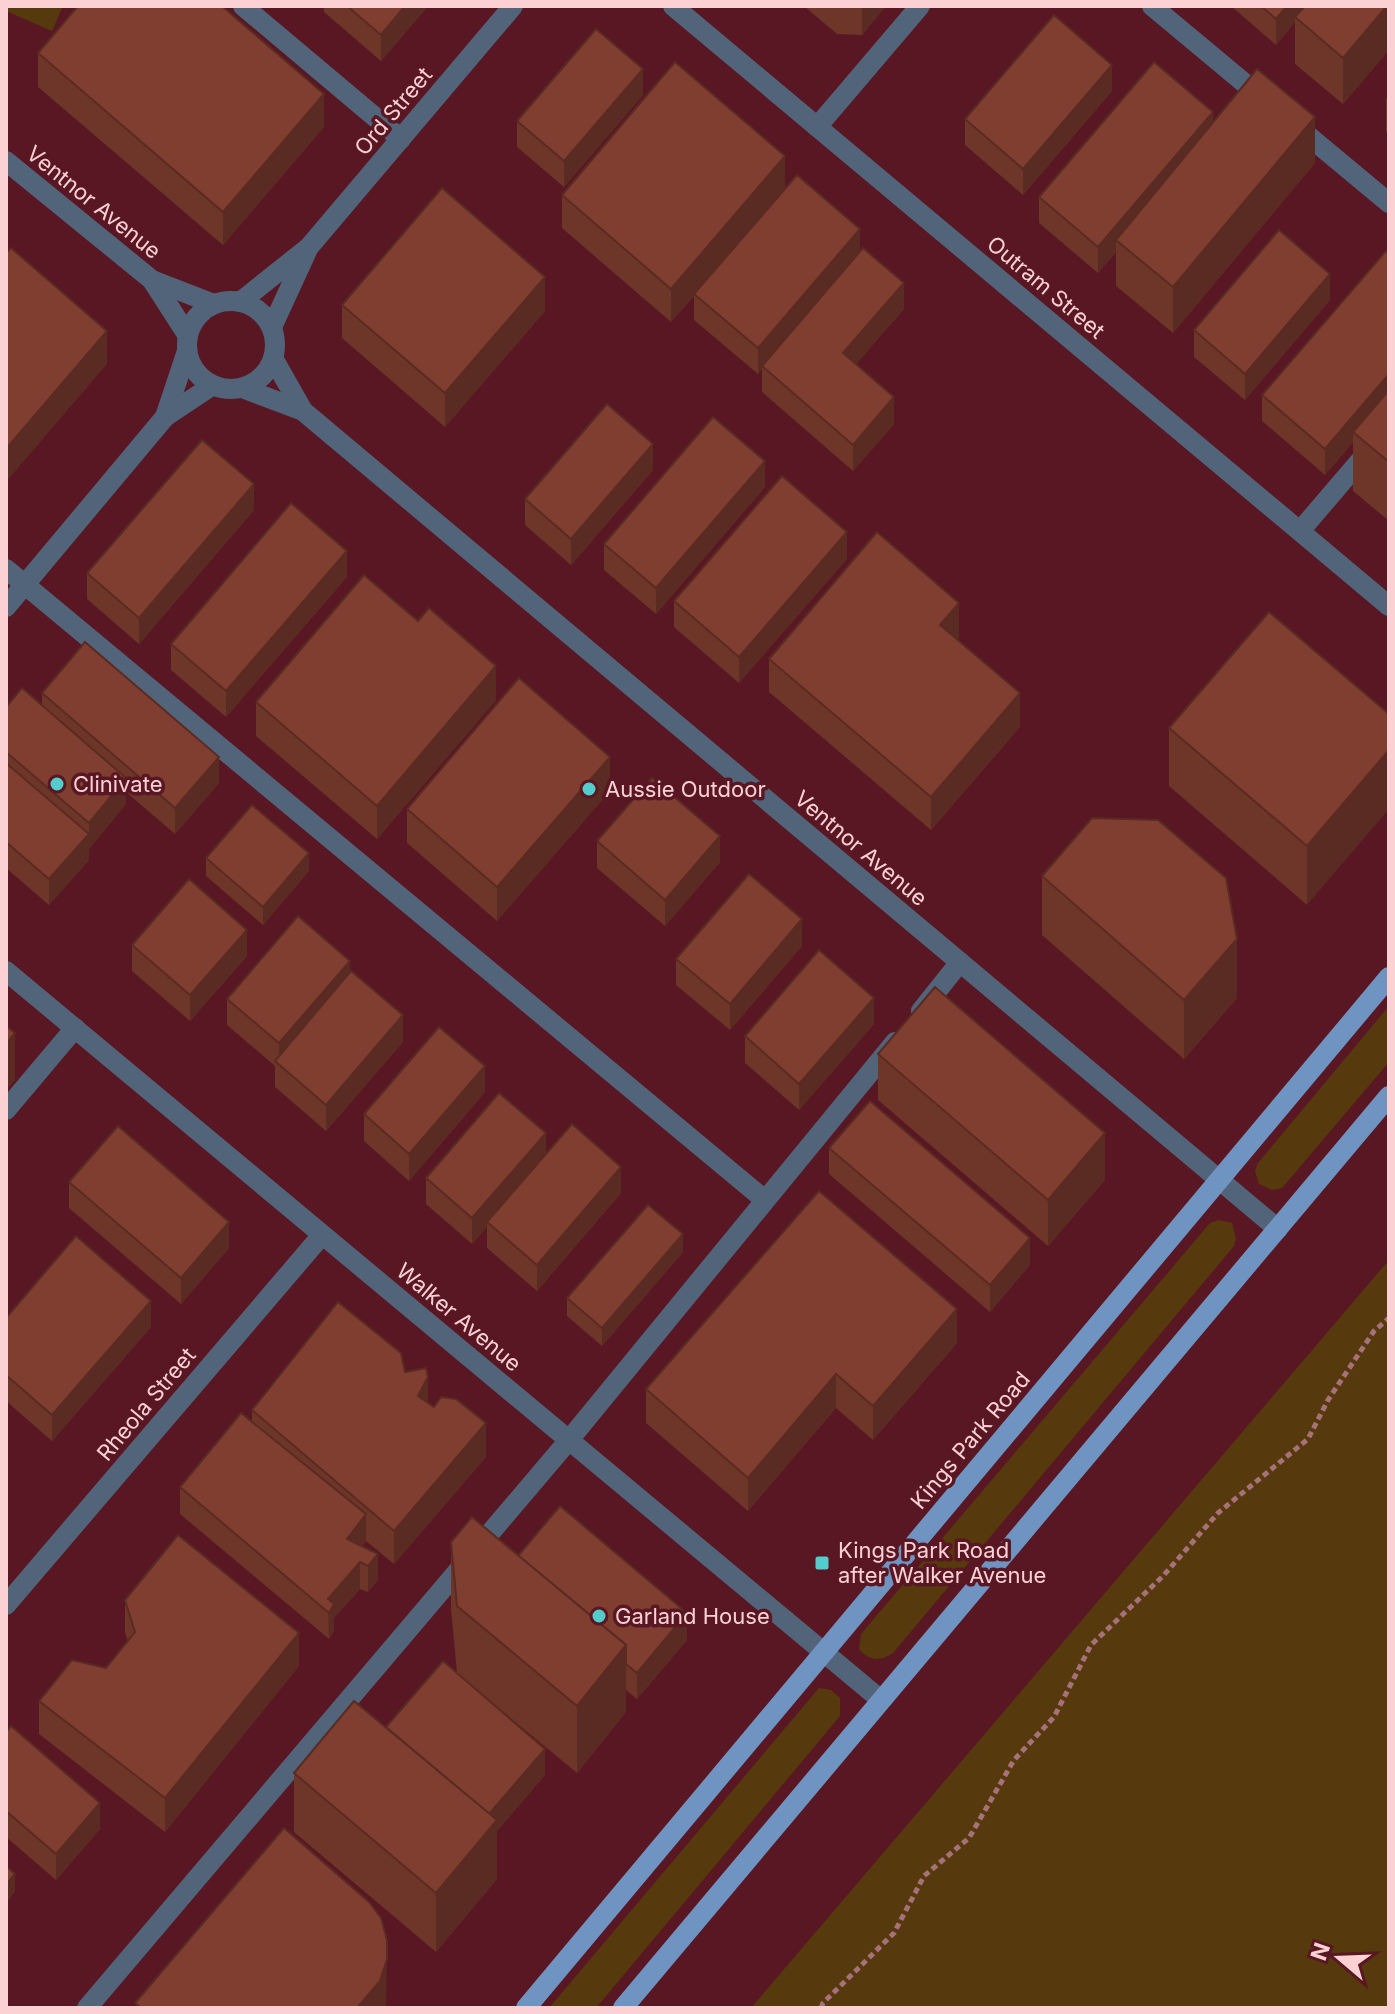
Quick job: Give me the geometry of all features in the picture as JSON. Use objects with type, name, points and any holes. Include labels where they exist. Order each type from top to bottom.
[{"type":"main road","name":"Kings Park Road","points":[[526,2008],[1389,977]]},
{"type":"main road","points":[[623,2008],[1389,1096]]},
{"type":"street","points":[[243,6],[401,139]]},
{"type":"street","name":"Ord Street","points":[[240,302],[309,247],[513,6]]},
{"type":"street","name":"Outram Street","points":[[673,6],[1389,606]]},
{"type":"street","points":[[817,127],[920,6]]},
{"type":"street","points":[[1152,6],[1389,203]]},
{"type":"street","name":"Ventnor Avenue","points":[[6,161],[152,280],[214,304]]},
{"type":"street","name":"Ord Street","points":[[272,327],[309,247]]},
{"type":"street","name":"Ventnor Avenue","points":[[152,280],[187,343]]},
{"type":"street","points":[[165,417],[193,322],[203,311],[214,304],[240,302],[264,315],[272,327],[275,342],[267,371],[256,382],[242,388],[227,389],[200,377],[187,343]]},
{"type":"street","name":"Ventnor Avenue","points":[[273,358],[303,411]]},
{"type":"street","points":[[6,607],[165,417],[213,385]]},
{"type":"street","name":"Ventnor Avenue","points":[[242,388],[303,411],[1278,1229]]},
{"type":"street","points":[[1300,531],[1389,427]]},
{"type":"street","points":[[6,569],[765,1200]]},
{"type":"street","points":[[87,2008],[569,1440],[960,962]]},
{"type":"street","name":"Walker Avenue","points":[[6,971],[881,1700]]},
{"type":"street","points":[[6,1110],[75,1028]]},
{"type":"street","name":"Rheola Street","points":[[6,1605],[322,1235]]},
{"type":"path","points":[[821,2008],[894,1933],[924,1876],[969,1838],[1014,1760],[1054,1717],[1091,1645],[1163,1576],[1218,1513],[1308,1439],[1328,1400],[1374,1331],[1389,1318]]},
{"type":"shaded area","points":[[6,6],[63,6],[52,31],[6,11]]},
{"type":"shaded area","points":[[1389,1006],[1389,1062],[1282,1188],[1272,1190],[1259,1184],[1255,1171],[1258,1163]]},
{"type":"shaded area","points":[[1219,1220],[1232,1223],[1236,1239],[1234,1246],[893,1653],[875,1659],[863,1653],[859,1649],[861,1634],[1210,1223]]},
{"type":"shaded area","points":[[1389,1260],[1389,2008],[751,2008]]},
{"type":"shaded area","points":[[819,1688],[831,1690],[840,1698],[840,1716],[596,2008],[549,2008]]},
{"type":"building","points":[[78,6],[222,6],[324,94],[223,212],[38,53]]},
{"type":"building","points":[[347,6],[405,6],[381,35]]},
{"type":"building","points":[[1261,6],[1287,6],[1276,19]]},
{"type":"building","points":[[1305,6],[1387,6],[1343,58],[1295,17]]},
{"type":"building","points":[[1054,15],[1112,65],[1023,169],[965,119]]},
{"type":"building","points":[[596,29],[643,69],[564,161],[517,121]]},
{"type":"building","points":[[675,62],[785,156],[671,289],[562,195]]},
{"type":"building","points":[[1154,62],[1213,112],[1098,247],[1039,197]]},
{"type":"building","points":[[1257,69],[1315,117],[1173,287],[1116,240]]},
{"type":"building","points":[[797,175],[860,229],[758,348],[694,294]]},
{"type":"building","points":[[442,188],[545,277],[445,393],[342,305]]},
{"type":"building","points":[[1279,230],[1330,274],[1245,374],[1194,330]]},
{"type":"building","points":[[11,248],[107,331],[6,449],[6,253]]},
{"type":"building","points":[[863,248],[904,283],[843,353],[894,397],[853,445],[762,366]]},
{"type":"building","points":[[1386,251],[1389,254],[1389,374],[1325,449],[1262,395]]},
{"type":"building","points":[[1389,390],[1389,462],[1353,432]]},
{"type":"building","points":[[607,404],[653,444],[571,539],[525,499]]},
{"type":"building","points":[[713,417],[765,461],[656,588],[604,544]]},
{"type":"building","points":[[202,440],[254,484],[139,618],[87,573]]},
{"type":"building","points":[[782,476],[847,532],[739,657],[674,601]]},
{"type":"building","points":[[291,503],[347,551],[226,691],[171,644]]},
{"type":"building","points":[[877,532],[959,603],[940,625],[1020,693],[931,797],[769,659]]},
{"type":"building","points":[[364,575],[418,621],[429,608],[496,666],[377,806],[256,702]]},
{"type":"building","points":[[1269,612],[1389,714],[1389,750],[1307,846],[1169,728]]},
{"type":"building","points":[[85,642],[219,757],[175,808],[42,693]]},
{"type":"building","points":[[519,678],[610,757],[497,887],[407,809]]},
{"type":"building","points":[[22,688],[126,778],[89,823],[6,752],[6,707]]},
{"type":"building","points":[[6,763],[89,834],[49,879],[6,842]]},
{"type":"building","points":[[652,778],[720,836],[665,900],[597,841]]},
{"type":"building","points":[[252,805],[309,853],[263,907],[206,858]]},
{"type":"building","points":[[1092,818],[1158,820],[1226,878],[1237,939],[1184,1000],[1042,876]]},
{"type":"building","points":[[749,874],[802,919],[730,1004],[676,959]]},
{"type":"building","points":[[189,879],[247,930],[190,995],[132,945]]},
{"type":"building","points":[[298,916],[350,961],[279,1043],[227,999]]},
{"type":"building","points":[[819,950],[874,998],[799,1084],[745,1036]]},
{"type":"building","points":[[351,971],[403,1015],[326,1105],[275,1061]]},
{"type":"building","points":[[935,987],[1105,1133],[1048,1200],[878,1054]]},
{"type":"building","points":[[6,1026],[15,1033],[6,1044]]},
{"type":"building","points":[[439,1027],[485,1066],[409,1154],[364,1114]]},
{"type":"building","points":[[499,1093],[546,1133],[472,1218],[426,1178]]},
{"type":"building","points":[[870,1101],[1030,1238],[990,1285],[829,1148]]},
{"type":"building","points":[[572,1124],[621,1167],[537,1265],[487,1222]]},
{"type":"building","points":[[118,1126],[229,1222],[181,1278],[69,1182]]},
{"type":"building","points":[[819,1191],[957,1309],[873,1406],[836,1374],[748,1478],[646,1389]]},
{"type":"building","points":[[648,1205],[683,1234],[602,1328],[567,1298]]},
{"type":"building","points":[[76,1236],[151,1301],[52,1415],[6,1375],[6,1318]]},
{"type":"building","points":[[338,1302],[401,1353],[405,1372],[426,1368],[428,1377],[418,1396],[434,1407],[441,1397],[456,1399],[486,1423],[394,1531],[252,1410]]},
{"type":"building","points":[[241,1413],[366,1514],[347,1539],[378,1554],[368,1566],[360,1562],[328,1599],[334,1604],[329,1613],[180,1487]]},
{"type":"building","points":[[560,1506],[687,1613],[637,1673],[626,1664],[626,1645],[518,1556]]},
{"type":"building","points":[[472,1517],[626,1645],[577,1706],[457,1606],[451,1542]]},
{"type":"building","points":[[178,1535],[299,1633],[165,1798],[39,1701],[72,1660],[106,1668],[135,1632],[125,1600]]},
{"type":"building","points":[[443,1661],[545,1749],[489,1814],[386,1727]]},
{"type":"building","points":[[354,1701],[497,1820],[436,1893],[294,1773]]},
{"type":"building","points":[[11,1726],[100,1803],[56,1854],[6,1811],[6,1732]]},
{"type":"building","points":[[284,1828],[369,1902],[381,1918],[387,1940],[387,1959],[380,1981],[357,2008],[141,2008],[135,2003]]},
{"type":"building","points":[[6,1866],[15,1874],[6,1885]]},
{"type":"place","name":"Clinivate","points":[[57,784]]},
{"type":"place","name":"Aussie Outdoor","points":[[589,789]]},
{"type":"place","name":"Kings Park Road after Walker Avenue","points":[[822,1563]]},
{"type":"place","name":"Garland House","points":[[599,1616]]}]
